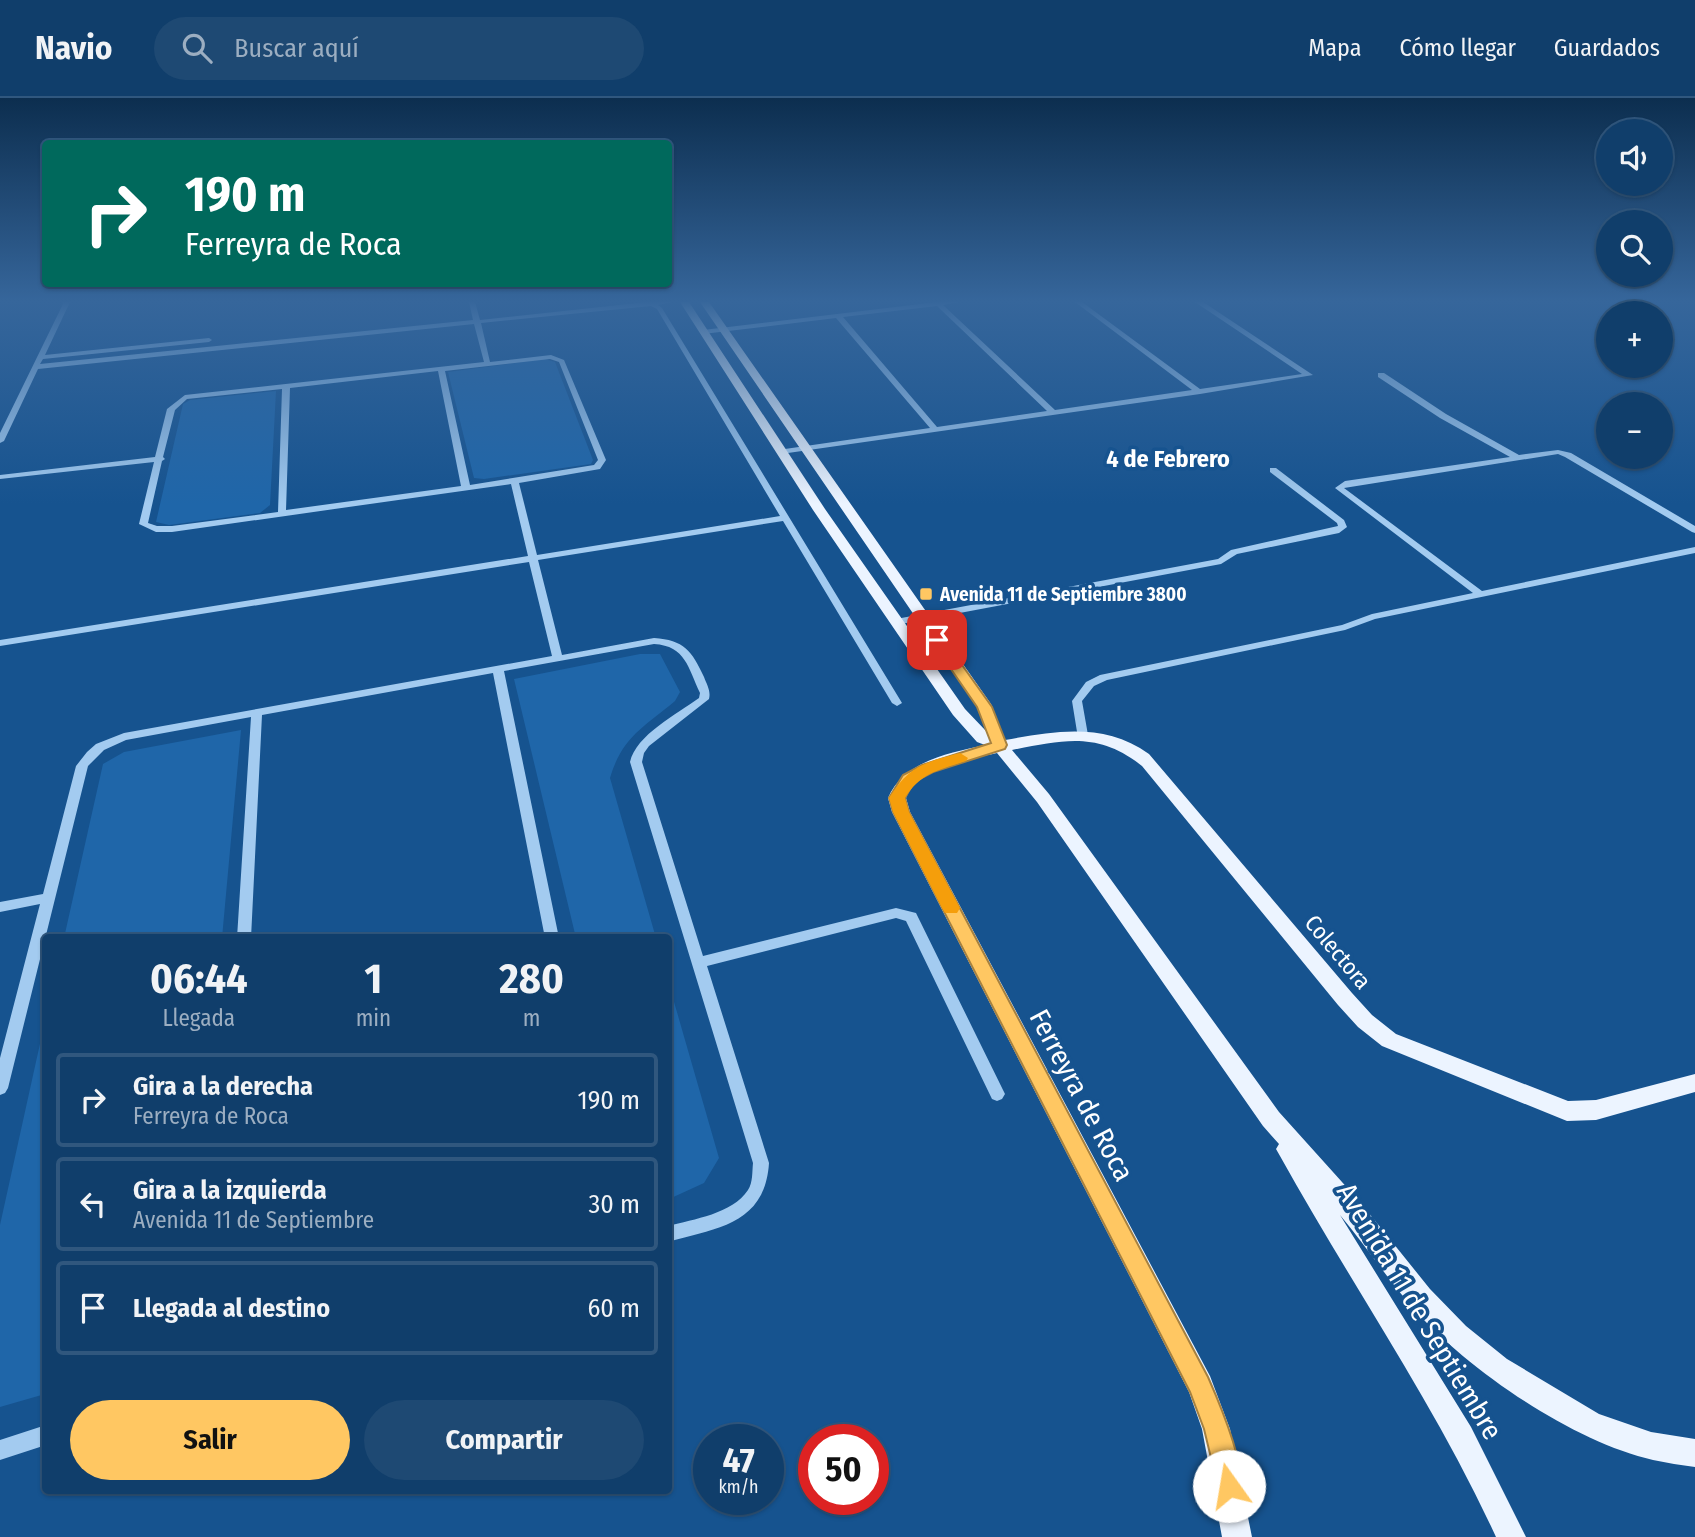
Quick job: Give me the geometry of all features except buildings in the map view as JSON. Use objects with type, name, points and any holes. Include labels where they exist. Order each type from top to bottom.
[{"type":"main road","name":"Avenida 11 de Septiembre","points":[[728,369],[781,452],[972,728],[983,738],[999,745]]},
{"type":"main road","name":"Avenida 11 de Septiembre","points":[[750,369],[985,707],[999,745],[1043,798],[1272,1119],[1351,1210],[1421,1298],[1457,1335],[1498,1368],[1592,1425],[1651,1446],[1695,1453]]},
{"type":"main road","name":"Colectora","points":[[999,745],[1082,735],[1103,737],[1121,744],[1148,762],[1345,999],[1365,1021],[1389,1040],[1567,1111],[1596,1110],[1695,1083]]},
{"type":"main road","name":"Ferreyra de Roca","points":[[999,745],[928,768],[909,779],[897,798],[901,812],[1200,1386],[1216,1429],[1237,1537]]},
{"type":"main road","name":"Avenida 11 de Septiembre","points":[[1272,1119],[1326,1217],[1425,1370],[1464,1441],[1511,1537]]},
{"type":"street","points":[[0,441],[35,369]]},
{"type":"street","points":[[430,369],[193,396],[179,400],[171,409],[143,524],[147,527],[172,529],[586,471],[597,467],[602,460],[565,369]]},
{"type":"street","points":[[441,369],[466,488]]},
{"type":"street","points":[[696,369],[897,703]]},
{"type":"street","points":[[884,369],[936,430]]},
{"type":"street","points":[[1008,369],[1054,413]]},
{"type":"street","points":[[1169,369],[1200,392]]},
{"type":"street","points":[[781,452],[1309,375],[1303,369]]},
{"type":"street","points":[[1381,376],[1443,416],[1516,457]]},
{"type":"street","points":[[282,512],[286,385]]},
{"type":"street","points":[[1480,594],[1339,488],[1345,484],[1546,452],[1568,455],[1695,530]]},
{"type":"street","points":[[0,477],[160,458]]},
{"type":"street","points":[[897,622],[1222,561],[1234,552],[1343,527],[1341,522],[1273,470]]},
{"type":"street","points":[[514,481],[558,659]]},
{"type":"street","points":[[0,643],[786,518]]},
{"type":"street","points":[[1082,735],[1077,701],[1090,684],[1104,677],[1345,627],[1372,617],[1695,550]]},
{"type":"street","points":[[0,1088],[82,766],[89,754],[102,744],[124,737],[670,640],[685,649],[705,693],[704,699],[645,743],[638,752],[636,762],[761,1163],[762,1182],[752,1199],[735,1213],[672,1233]]},
{"type":"street","points":[[498,670],[551,934]]},
{"type":"street","points":[[244,934],[257,714]]},
{"type":"street","points":[[0,907],[49,898]]},
{"type":"street","points":[[700,962],[896,913],[911,917],[997,1094]]},
{"type":"street","points":[[0,1450],[42,1436]]},
{"type":"shaded area","points":[[469,369],[558,369],[593,460],[591,464],[484,479],[474,478],[448,372]]},
{"type":"shaded area","points":[[276,391],[270,505],[260,513],[169,525],[156,522],[183,404],[190,400]]},
{"type":"shaded area","points":[[640,654],[660,654],[680,692],[675,701],[628,742],[610,778],[655,934],[575,934],[514,679]]},
{"type":"shaded area","points":[[241,730],[222,934],[65,934],[103,764],[124,752]]},
{"type":"shaded area","points":[[672,995],[719,1158],[704,1183],[672,1198]]},
{"type":"shaded area","points":[[42,1035],[42,1395],[0,1407],[0,1225]]},
{"type":"slow traffic","points":[[951,908],[901,812],[897,798],[900,789],[909,779],[928,768],[960,758]]},
{"type":"place","name":"Avenida 11 de Septiembre 3800","points":[[926,594]]},
{"type":"district","name":"4 de Febrero","points":[[1168,459]]},
{"type":"route","points":[[937,640],[985,707],[999,745],[928,768],[909,779],[900,789],[897,798],[901,812],[1200,1386],[1216,1429],[1229,1486]]}]
